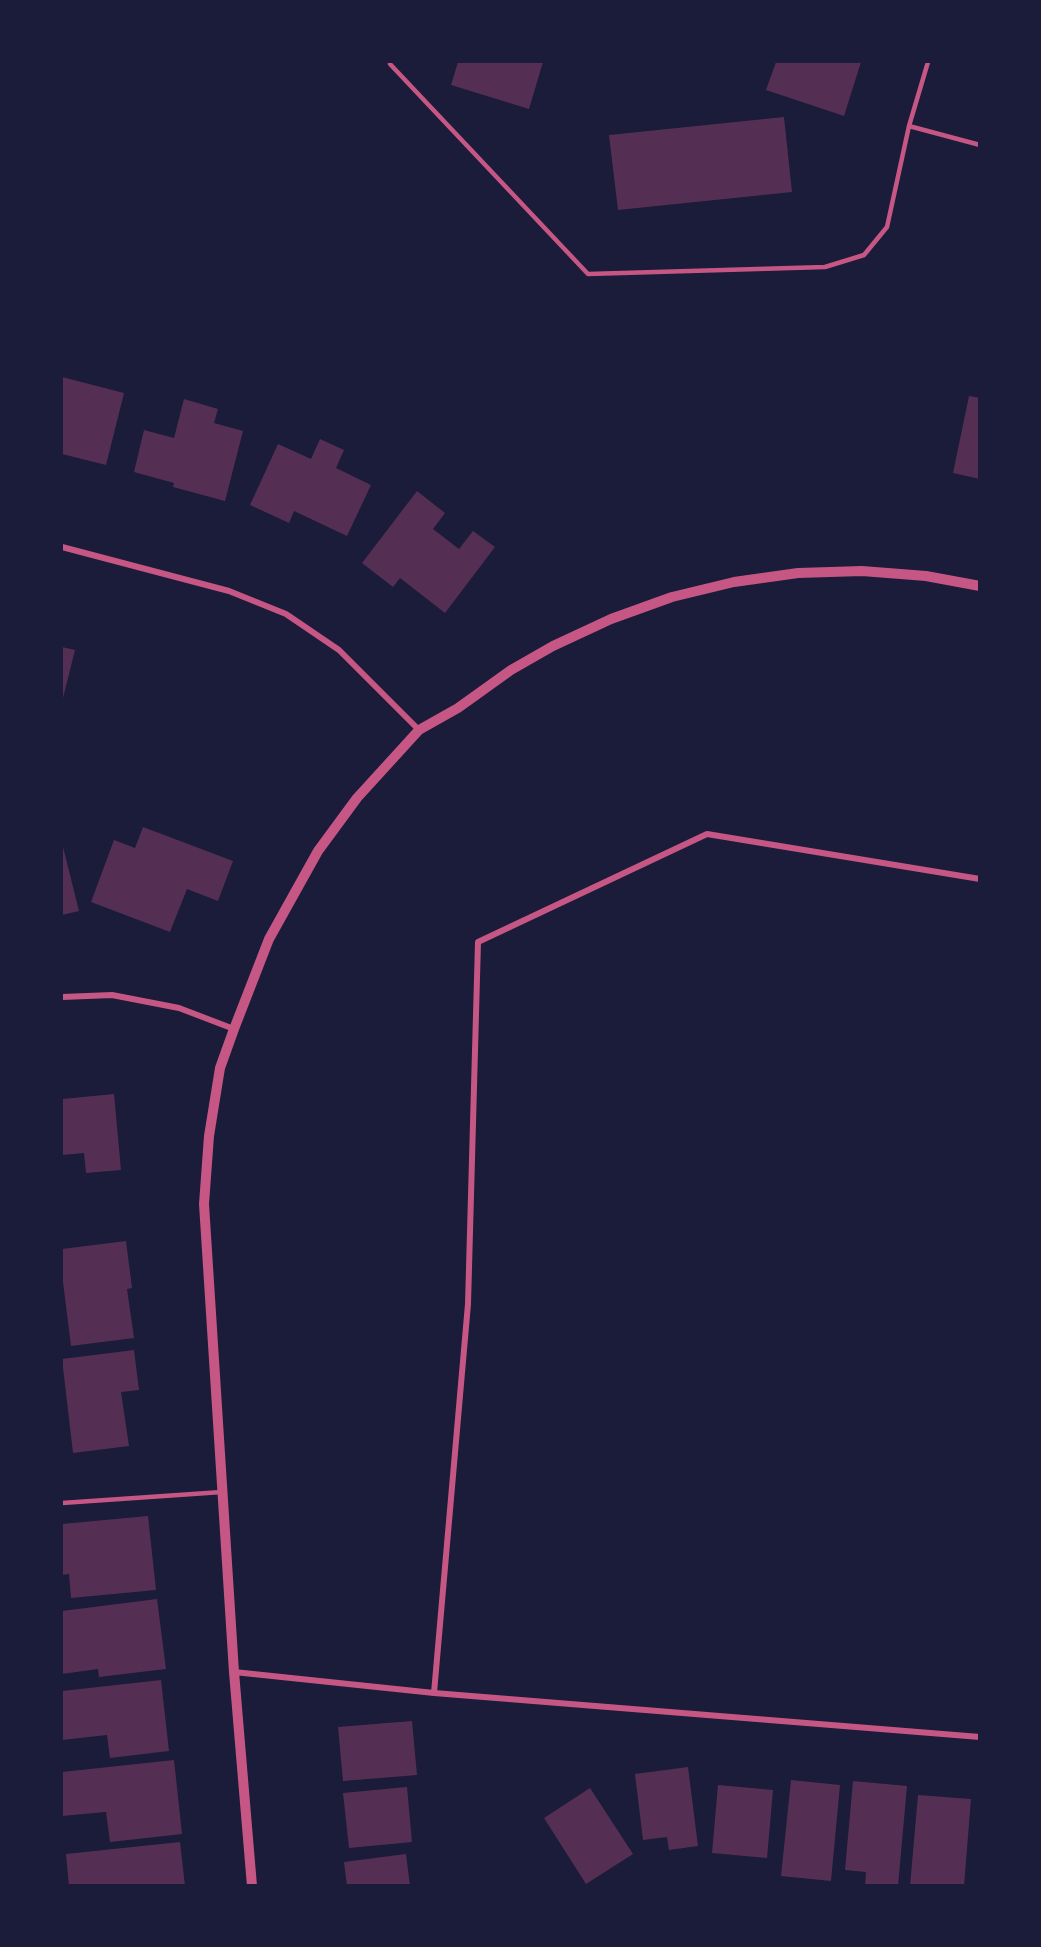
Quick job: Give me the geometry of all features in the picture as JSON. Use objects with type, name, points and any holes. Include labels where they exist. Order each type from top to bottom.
[{"type":"street","points":[[62,547],[230,591],[286,614],[339,650],[419,730]]},
{"type":"street","points":[[252,1886],[234,1672],[204,1204],[209,1136],[220,1068],[269,939],[318,851],[357,798],[419,730],[458,708],[511,670],[553,646],[611,619],[672,597],[734,582],[798,573],[862,571],[926,576],[980,586]]},
{"type":"street","points":[[434,1693],[468,1305],[478,942],[707,834],[980,879]]},
{"type":"street","points":[[62,997],[112,995],[179,1008],[234,1029]]},
{"type":"street","points":[[234,1672],[434,1693],[980,1737]]},
{"type":"lane","points":[[390,62],[588,274],[825,267],[864,255],[886,227],[909,126],[928,62]]},
{"type":"lane","points":[[909,126],[980,145]]},
{"type":"lane","points":[[62,1503],[222,1492]]},
{"type":"building","points":[[458,62],[543,62],[529,109],[451,85]]},
{"type":"building","points":[[776,62],[861,62],[844,116],[766,90]]},
{"type":"building","points":[[784,117],[792,192],[618,210],[609,135]]},
{"type":"building","points":[[62,377],[124,393],[106,465],[62,454]]},
{"type":"building","points":[[969,396],[980,398],[980,479],[953,473]]},
{"type":"building","points":[[184,399],[218,409],[214,423],[243,431],[225,501],[173,487],[174,483],[134,472],[144,430],[174,438]]},
{"type":"building","points":[[320,439],[344,450],[336,468],[371,485],[347,536],[294,511],[289,523],[250,505],[278,444],[311,459]]},
{"type":"building","points":[[417,491],[445,513],[433,529],[459,549],[473,531],[495,547],[445,613],[400,578],[393,587],[362,563]]},
{"type":"building","points":[[62,647],[75,650],[62,702]]},
{"type":"building","points":[[143,827],[233,861],[218,901],[187,889],[170,932],[91,902],[114,840],[135,848]]},
{"type":"building","points":[[62,843],[79,911],[62,915]]},
{"type":"building","points":[[114,1094],[121,1170],[86,1173],[84,1153],[62,1155],[62,1099]]},
{"type":"building","points":[[126,1241],[132,1288],[127,1289],[134,1338],[71,1346],[62,1274],[62,1249]]},
{"type":"building","points":[[134,1350],[139,1390],[121,1392],[129,1446],[73,1453],[62,1359]]},
{"type":"building","points":[[148,1516],[156,1590],[71,1598],[69,1574],[62,1575],[62,1524]]},
{"type":"building","points":[[157,1599],[166,1669],[99,1677],[98,1669],[62,1674],[62,1611]]},
{"type":"building","points":[[161,1680],[169,1751],[110,1758],[107,1735],[62,1740],[62,1691]]},
{"type":"building","points":[[412,1721],[417,1775],[343,1781],[338,1727]]},
{"type":"building","points":[[174,1760],[182,1834],[110,1842],[106,1812],[62,1816],[62,1772]]},
{"type":"building","points":[[688,1767],[698,1846],[669,1850],[667,1837],[643,1840],[635,1774]]},
{"type":"building","points":[[791,1780],[840,1785],[831,1881],[781,1876]]},
{"type":"building","points":[[853,1781],[907,1786],[898,1886],[865,1886],[866,1872],[845,1870]]},
{"type":"building","points":[[718,1785],[773,1790],[767,1858],[712,1853]]},
{"type":"building","points":[[407,1787],[412,1842],[349,1848],[343,1793]]},
{"type":"building","points":[[590,1788],[633,1854],[586,1884],[544,1818]]},
{"type":"building","points":[[918,1795],[971,1799],[964,1886],[910,1886]]},
{"type":"building","points":[[180,1842],[185,1886],[69,1886],[66,1854]]},
{"type":"building","points":[[406,1854],[410,1886],[347,1886],[344,1862]]}]
